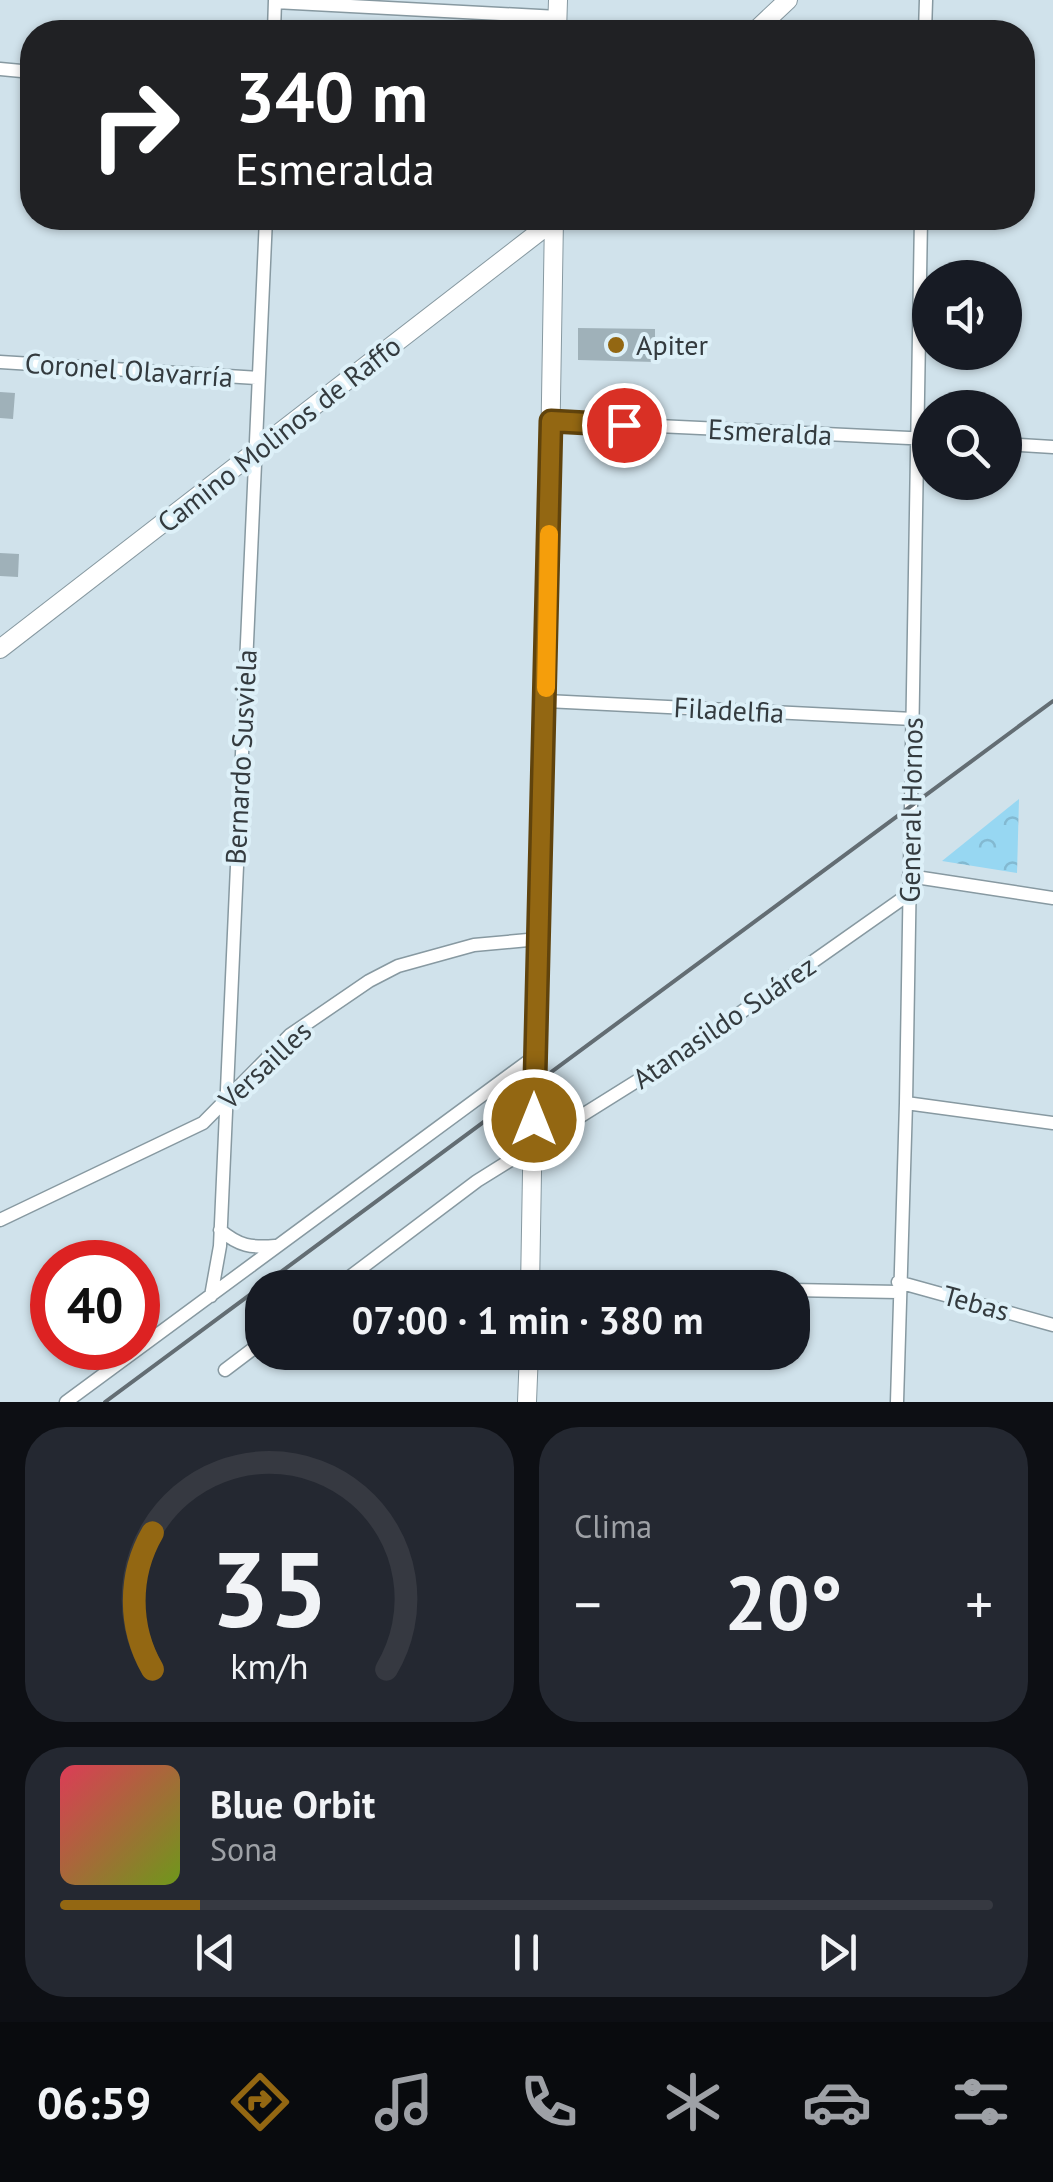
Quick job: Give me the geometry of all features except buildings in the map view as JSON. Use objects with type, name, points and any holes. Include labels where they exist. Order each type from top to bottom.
[{"type":"street","points":[[769,8],[788,0]]},
{"type":"street","points":[[275,1],[558,17]]},
{"type":"street","name":"Bernardo Susviela","points":[[211,1296],[220,1230],[265,230]]},
{"type":"street","name":"Camino Molinos de Raffo","points":[[0,649],[540,230]]},
{"type":"street","points":[[531,1270],[555,230]]},
{"type":"street","name":"General Hornos","points":[[921,230],[923,390]]},
{"type":"street","name":"Coronel Olavarría","points":[[0,362],[258,378]]},
{"type":"street","name":"Esmeralda","points":[[551,421],[912,438]]},
{"type":"street","points":[[1022,445],[1053,446]]},
{"type":"street","name":"General Hornos","points":[[898,1402],[921,500]]},
{"type":"street","name":"Filadelfia","points":[[546,701],[913,719]]},
{"type":"street","points":[[910,876],[1053,898]]},
{"type":"street","name":"Atanasildo Suárez","points":[[358,1270],[476,1181],[696,1044],[909,894]]},
{"type":"street","name":"Versailles","points":[[0,1220],[203,1123],[290,1035],[398,966],[474,945],[539,939]]},
{"type":"street","points":[[66,1402],[534,1056]]},
{"type":"street","points":[[906,1104],[1053,1123]]},
{"type":"street","points":[[220,1230],[237,1244],[253,1248],[278,1246]]},
{"type":"street","name":"Tebas","points":[[810,1289],[898,1287],[1053,1324]]},
{"type":"street","points":[[225,1370],[245,1355]]},
{"type":"street","points":[[528,1370],[528,1402]]},
{"type":"green space","points":[[1019,799],[1017,873],[942,861]]},
{"type":"railway","points":[[105,1402],[1053,701]]},
{"type":"slow traffic","points":[[546,688],[549,534]]},
{"type":"place","name":"Apiter","points":[[616,345]]},
{"type":"route","points":[[534,1120],[551,421],[624,425]]}]
